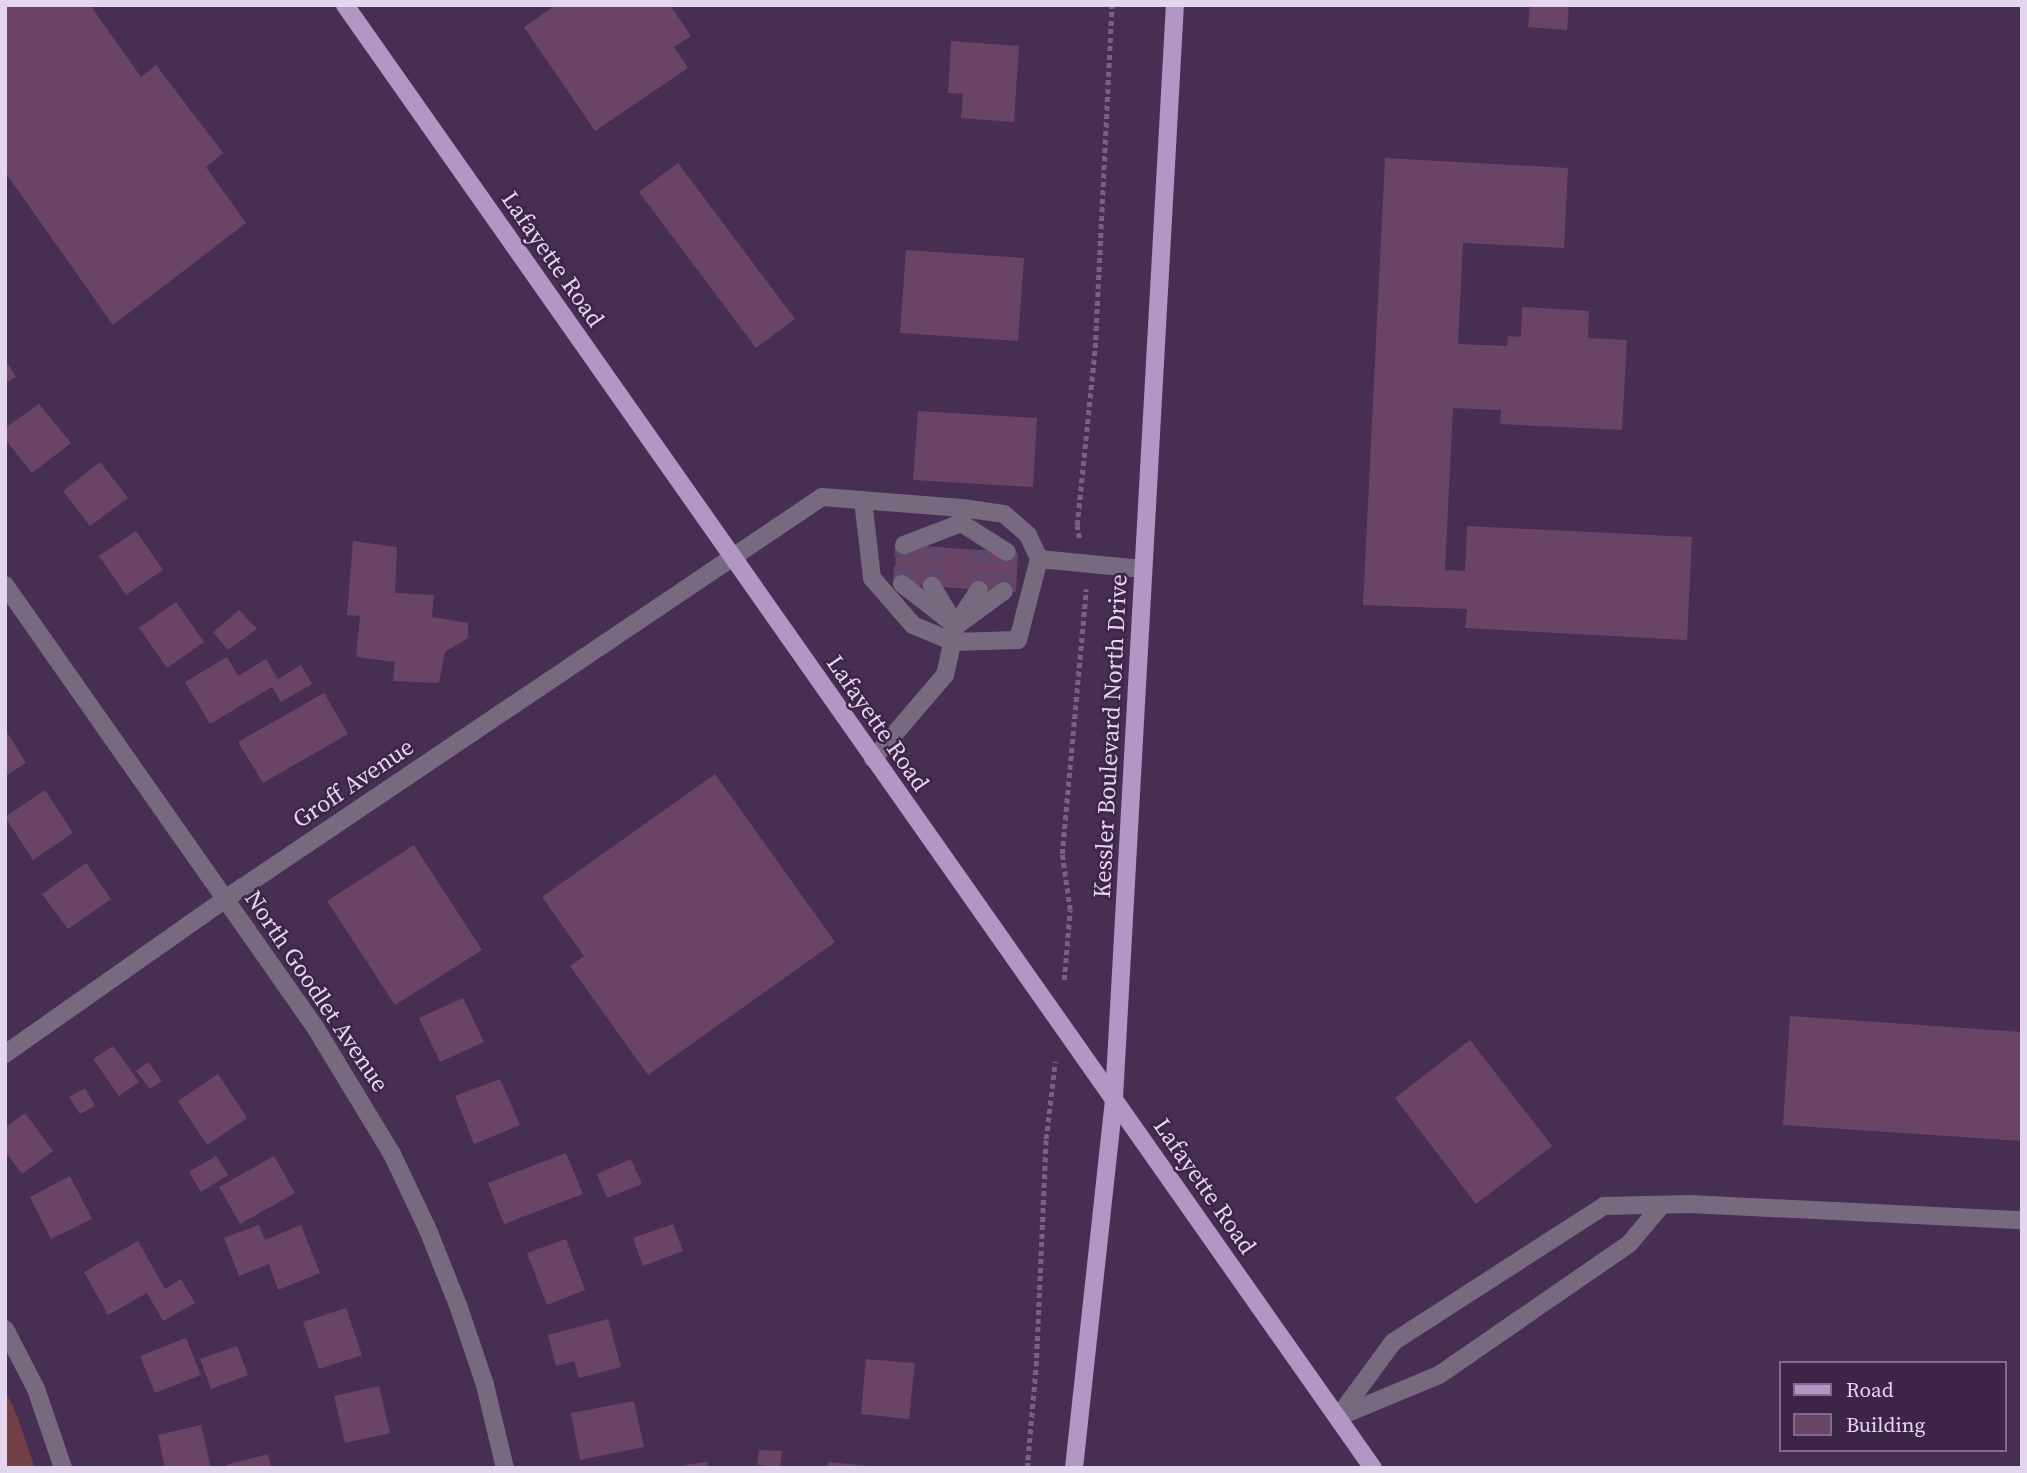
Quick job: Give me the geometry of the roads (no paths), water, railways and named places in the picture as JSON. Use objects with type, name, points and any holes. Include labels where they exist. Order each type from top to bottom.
[{"type":"main road","name":"Lafayette Road","points":[[345,5],[1373,1468]]},
{"type":"main road","name":"Kessler Boulevard North Drive","points":[[1074,1468],[1114,1098],[1175,5]]},
{"type":"street","name":"Groff Avenue","points":[[5,1054],[226,899],[822,497],[863,500],[962,516],[1004,514],[1028,535],[1039,559]]},
{"type":"street","points":[[863,500],[872,578],[913,625],[954,634],[1018,640],[1039,559],[1143,569]]},
{"type":"street","points":[[904,545],[962,516]]},
{"type":"street","points":[[934,547],[962,516]]},
{"type":"street","points":[[962,516],[982,550]]},
{"type":"street","points":[[962,516],[1007,552]]},
{"type":"street","name":"North Goodlet Avenue","points":[[5,584],[342,1069],[392,1154],[441,1260],[475,1355],[505,1468]]},
{"type":"street","points":[[902,584],[954,634]]},
{"type":"street","points":[[932,586],[954,634]]},
{"type":"street","points":[[873,759],[945,675],[954,634],[979,590]]},
{"type":"street","points":[[954,634],[1004,591]]},
{"type":"street","points":[[1338,1418],[1393,1342],[1604,1206],[1690,1204],[2022,1220]]},
{"type":"street","points":[[1338,1418],[1439,1375],[1629,1244],[1661,1206]]},
{"type":"street","points":[[5,1329],[36,1389],[63,1468]]},
{"type":"tunnel","points":[[902,584],[904,545]]},
{"type":"tunnel","points":[[932,586],[934,547]]},
{"type":"tunnel","points":[[979,590],[982,550]]},
{"type":"tunnel","points":[[1004,591],[1007,552]]}]
